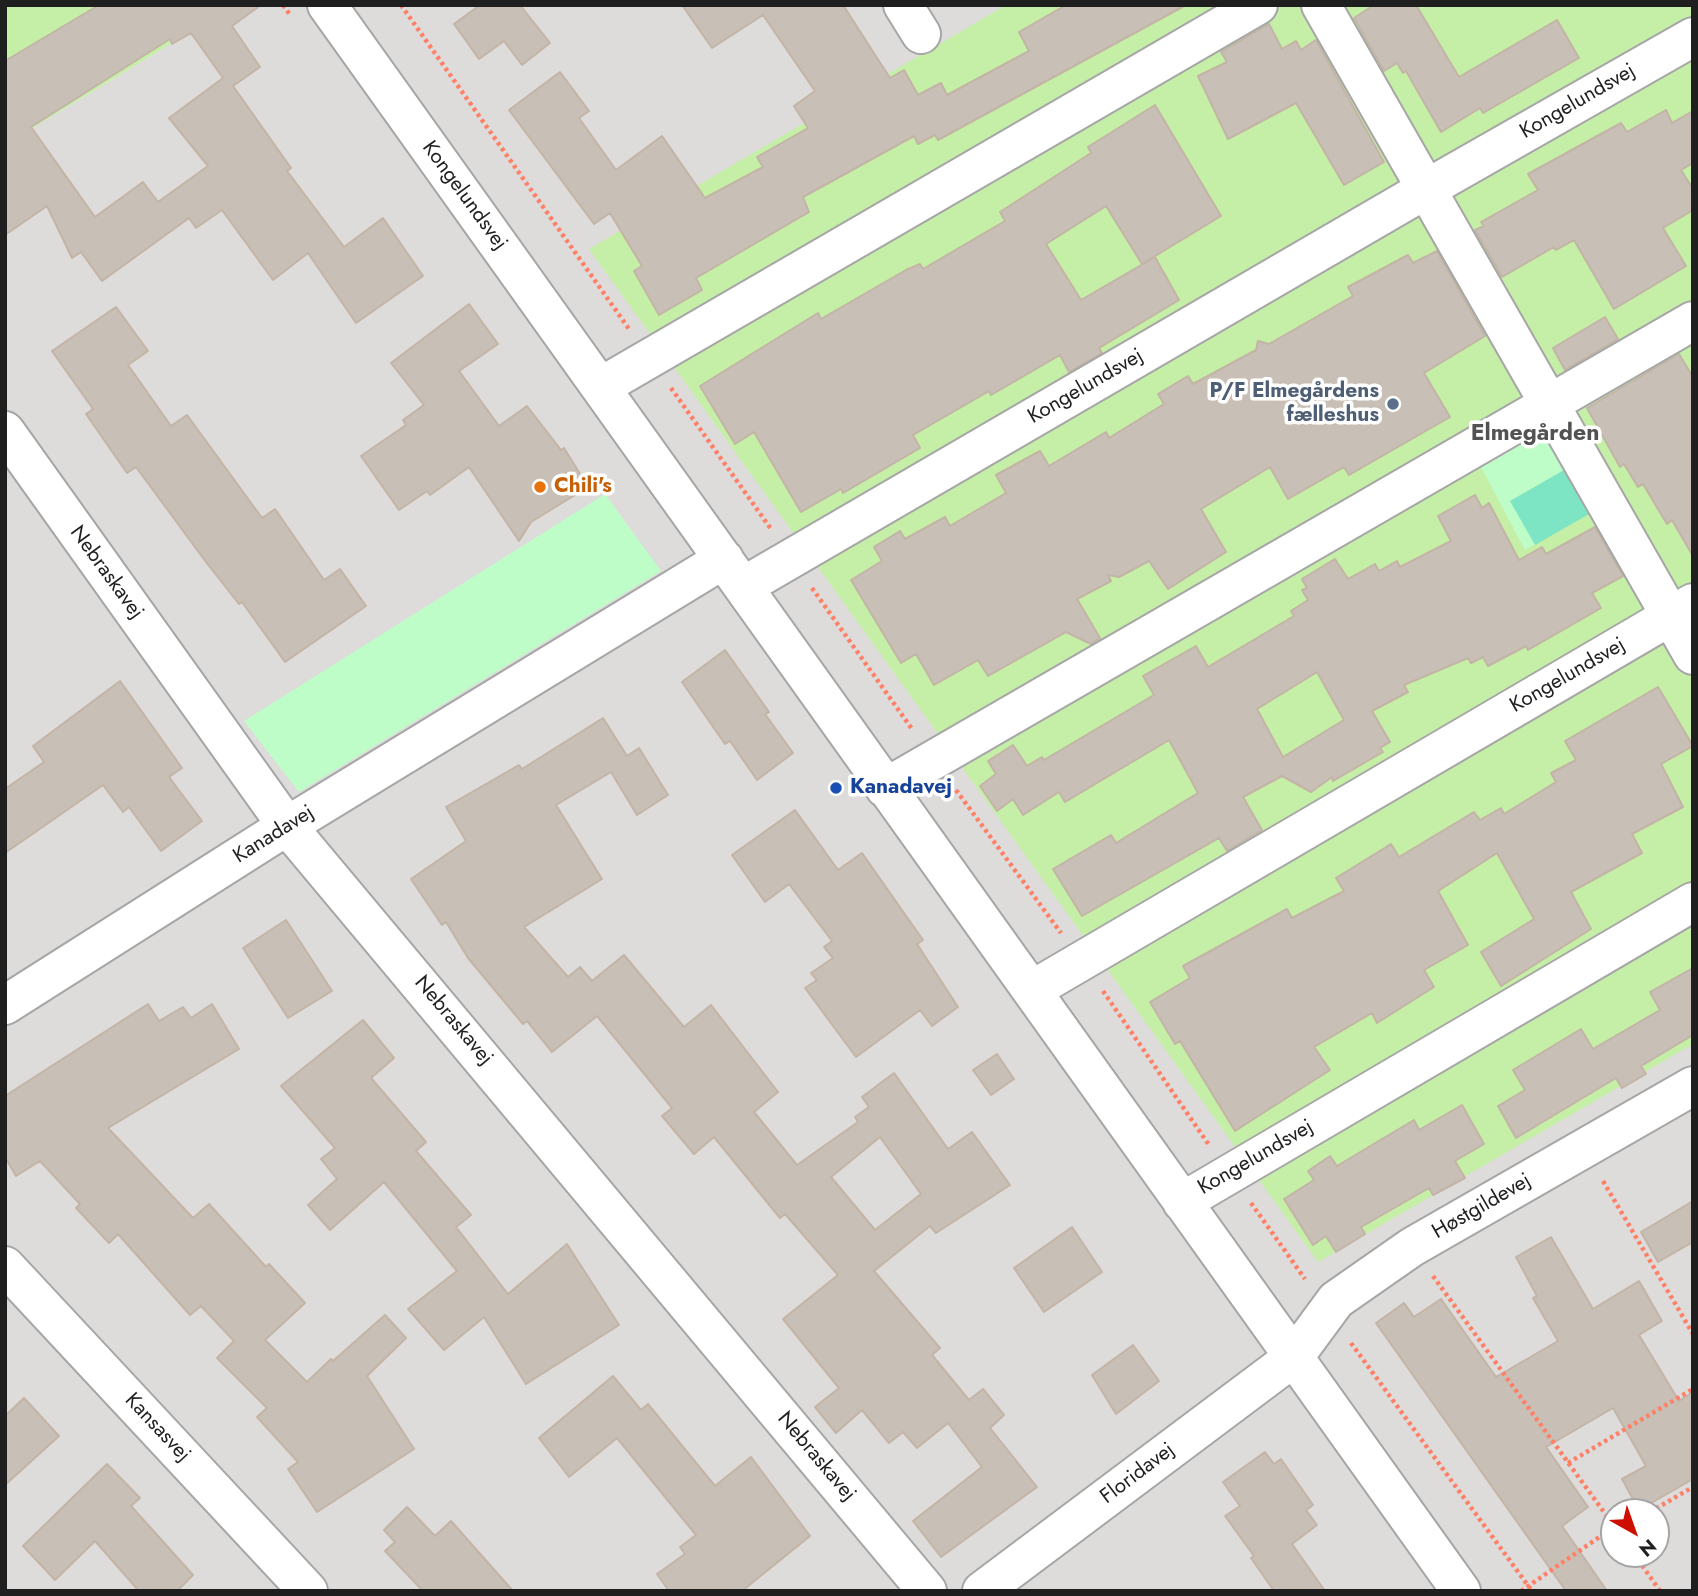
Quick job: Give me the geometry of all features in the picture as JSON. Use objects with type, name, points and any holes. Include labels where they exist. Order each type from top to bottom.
[{"type":"street","name":"Kongelundsvej","points":[[327,5],[602,386],[1461,1591]]},
{"type":"street","points":[[602,386],[1258,5]]},
{"type":"street","points":[[1321,5],[1428,188],[1546,404],[1681,610],[1693,655]]},
{"type":"street","name":"Kongelundsvej","points":[[734,572],[791,558],[1693,37]]},
{"type":"street","points":[[886,788],[1693,321]]},
{"type":"street","name":"Nebraskavej","points":[[5,431],[287,826],[927,1591]]},
{"type":"street","name":"Kanadavej","points":[[5,1005],[287,826],[734,572]]},
{"type":"street","name":"Kongelundsvej","points":[[1032,990],[1681,610]]},
{"type":"street","name":"Kongelundsvej","points":[[1182,1202],[1693,902]]},
{"type":"street","name":"Høstgildevej","points":[[1294,1357],[1336,1300],[1412,1247],[1693,1086]]},
{"type":"street","name":"Kansasvej","points":[[5,1266],[308,1591]]},
{"type":"street","name":"Floridavej","points":[[982,1591],[1294,1357]]},
{"type":"path","points":[[401,5],[934,760],[1082,961],[1230,1174],[1530,1588]]},
{"type":"path","points":[[1584,1148],[1693,1334]]},
{"type":"path","points":[[1412,1247],[1600,1508]]},
{"type":"path","points":[[1568,1463],[1693,1389]]},
{"type":"path","points":[[1670,1500],[1693,1487]]},
{"type":"path","points":[[1521,1591],[1530,1588],[1600,1537]]},
{"type":"path","points":[[1644,1568],[1660,1591]]},
{"type":"shaded area","points":[[234,5],[1693,5],[1693,1591],[5,1591],[5,145]]},
{"type":"green space","points":[[5,5],[234,5],[5,145]]},
{"type":"green space","points":[[1006,5],[1693,5],[1693,1044],[1318,1262],[589,249]]},
{"type":"green space","points":[[1531,406],[1596,510],[1525,550],[1473,452]]},
{"type":"green space","points":[[1571,466],[1596,510],[1535,545],[1510,501]]},
{"type":"green space","points":[[605,494],[661,571],[299,792],[244,721]]},
{"type":"building","points":[[99,5],[261,5],[232,26],[260,67],[233,86],[291,168],[287,171],[344,247],[383,218],[423,276],[356,323],[308,253],[273,280],[222,210],[196,228],[189,218],[102,281],[81,252],[72,258],[47,206],[5,235],[5,61]],"holes":[[[191,33],[223,78],[169,118],[208,166],[158,202],[143,182],[95,217],[31,127],[170,39],[172,44]]]},
{"type":"building","points":[[480,5],[520,5],[550,43],[522,65],[504,41],[479,59],[454,24]]},
{"type":"building","points":[[682,5],[843,5],[890,78],[904,70],[918,95],[941,83],[947,95],[1029,51],[1019,32],[1066,5],[1186,5],[938,140],[935,135],[918,144],[914,136],[803,197],[809,212],[696,278],[702,290],[659,315],[634,271],[642,266],[610,213],[594,224],[509,110],[560,72],[589,111],[579,118],[616,170],[662,136],[705,198],[763,167],[757,157],[808,128],[794,106],[815,91],[763,15],[712,48]]},
{"type":"building","points":[[1374,5],[1416,5],[1459,77],[1557,20],[1579,58],[1483,113],[1480,108],[1441,132],[1406,71],[1403,73],[1397,63],[1384,71],[1354,18]]},
{"type":"building","points":[[1269,24],[1282,49],[1296,41],[1301,50],[1316,40],[1384,162],[1344,185],[1296,103],[1228,139],[1198,76],[1227,62],[1221,52]]},
{"type":"building","points":[[1155,105],[1221,216],[1142,264],[1106,206],[1046,244],[1081,300],[1155,257],[1179,300],[1099,348],[1102,353],[1069,372],[1060,355],[991,395],[989,391],[913,435],[920,448],[843,493],[841,489],[801,512],[754,432],[735,444],[700,386],[818,313],[821,319],[906,270],[920,264],[923,269],[1005,221],[1000,212],[1091,153],[1088,147]]},
{"type":"building","points":[[1666,110],[1672,123],[1693,111],[1693,163],[1681,170],[1693,189],[1693,210],[1663,228],[1686,266],[1614,309],[1574,240],[1556,250],[1554,247],[1502,277],[1475,230],[1484,226],[1481,222],[1538,190],[1528,174],[1621,123],[1627,132]]},
{"type":"building","points":[[1437,251],[1485,336],[1424,373],[1450,417],[1349,475],[1344,467],[1288,499],[1270,467],[1201,509],[1226,552],[1168,589],[1149,561],[1119,577],[1108,575],[1111,581],[1077,599],[1100,638],[1091,644],[1066,632],[988,676],[978,660],[934,685],[916,654],[901,663],[851,580],[882,561],[874,547],[900,531],[905,539],[945,517],[950,526],[1006,493],[996,475],[1040,451],[1049,466],[1106,432],[1109,438],[1164,404],[1158,394],[1188,376],[1193,384],[1256,350],[1258,341],[1269,344],[1353,296],[1348,287],[1408,255],[1413,263]]},
{"type":"building","points":[[469,304],[498,344],[459,371],[499,426],[527,406],[561,450],[564,448],[588,487],[531,522],[519,541],[469,467],[430,495],[427,491],[399,510],[361,456],[406,425],[403,420],[424,405],[391,363]]},
{"type":"building","points":[[116,307],[148,351],[128,365],[171,426],[187,415],[262,518],[275,509],[324,580],[340,569],[366,606],[285,662],[242,602],[239,604],[206,562],[136,467],[127,473],[86,414],[93,409],[52,351]]},
{"type":"building","points":[[1605,317],[1618,339],[1565,370],[1553,348]]},
{"type":"building","points":[[1679,354],[1693,377],[1693,556],[1672,520],[1667,524],[1643,484],[1638,487],[1624,464],[1620,467],[1587,408]]},
{"type":"building","points":[[1475,495],[1482,508],[1489,503],[1519,560],[1542,547],[1546,554],[1595,527],[1623,576],[1592,593],[1601,608],[1528,650],[1526,646],[1488,666],[1483,657],[1471,663],[1468,658],[1404,685],[1408,692],[1372,711],[1390,742],[1380,748],[1383,752],[1333,781],[1332,777],[1311,792],[1282,776],[1243,797],[1262,830],[1227,851],[1219,838],[1082,916],[1053,869],[1111,835],[1116,843],[1198,793],[1169,740],[1065,802],[1059,792],[1023,815],[1013,799],[997,811],[980,786],[996,774],[988,761],[1013,745],[1027,766],[1042,757],[1044,760],[1154,695],[1143,676],[1196,646],[1208,667],[1294,616],[1291,611],[1308,600],[1302,590],[1307,588],[1302,579],[1335,559],[1348,579],[1375,564],[1379,571],[1397,561],[1400,567],[1451,541],[1438,516]],"holes":[[[1317,672],[1344,720],[1283,757],[1257,709]]]},
{"type":"building","points":[[725,650],[769,712],[765,714],[793,753],[757,780],[730,741],[725,744],[682,682]]},
{"type":"building","points":[[120,681],[182,768],[169,777],[202,821],[161,851],[129,807],[123,812],[103,785],[5,853],[5,789],[44,762],[33,746]]},
{"type":"building","points":[[1658,687],[1693,746],[1661,764],[1683,807],[1632,834],[1642,853],[1571,892],[1591,929],[1501,986],[1481,952],[1534,919],[1497,853],[1438,891],[1468,945],[1424,970],[1434,987],[1377,1023],[1372,1013],[1314,1047],[1330,1070],[1235,1131],[1180,1041],[1175,1044],[1150,1002],[1190,978],[1183,966],[1287,909],[1292,918],[1344,891],[1336,878],[1391,844],[1399,857],[1474,812],[1480,820],[1501,808],[1504,814],[1556,782],[1551,773],[1576,760],[1565,741]]},
{"type":"building","points":[[603,718],[627,756],[639,748],[668,795],[637,815],[611,772],[556,805],[602,879],[524,927],[568,977],[580,967],[592,981],[624,955],[684,1027],[711,1005],[778,1092],[754,1112],[797,1165],[858,1122],[855,1117],[869,1107],[862,1097],[894,1073],[948,1149],[972,1132],[1010,1185],[936,1233],[930,1226],[874,1271],[940,1348],[932,1355],[969,1400],[983,1389],[1004,1415],[990,1428],[1037,1487],[941,1557],[913,1521],[982,1467],[948,1423],[917,1448],[903,1432],[889,1443],[862,1410],[836,1433],[815,1407],[839,1388],[783,1319],[838,1275],[785,1214],[780,1218],[714,1137],[694,1154],[662,1116],[672,1108],[597,1016],[552,1052],[527,1021],[523,1024],[468,958],[446,922],[442,925],[411,879],[466,841],[446,807],[519,765],[522,769]],"holes":[[[880,1137],[921,1194],[875,1230],[831,1177]]]},
{"type":"building","points":[[795,810],[838,870],[862,853],[923,940],[917,944],[958,1007],[932,1026],[920,1010],[856,1057],[805,988],[817,980],[811,973],[833,958],[824,947],[832,941],[789,884],[765,902],[732,855]]},
{"type":"building","points":[[286,920],[332,991],[288,1018],[243,948]]},
{"type":"building","points":[[1693,968],[1693,1035],[1641,1066],[1646,1074],[1622,1088],[1616,1078],[1516,1138],[1498,1106],[1525,1090],[1513,1070],[1581,1029],[1593,1049],[1660,1010],[1650,992]]},
{"type":"building","points":[[148,1004],[159,1021],[183,1007],[191,1018],[212,1004],[239,1049],[108,1128],[193,1218],[209,1204],[266,1267],[269,1264],[305,1303],[265,1340],[307,1382],[385,1315],[406,1338],[367,1376],[414,1449],[317,1512],[288,1469],[298,1462],[257,1417],[267,1408],[217,1358],[234,1341],[201,1306],[190,1315],[118,1234],[109,1243],[76,1208],[80,1204],[40,1161],[16,1176],[5,1157],[5,1096]]},
{"type":"building","points":[[363,1020],[394,1058],[371,1078],[426,1142],[416,1151],[471,1215],[456,1227],[508,1294],[567,1244],[619,1325],[526,1384],[484,1317],[444,1350],[408,1309],[457,1271],[384,1182],[330,1230],[308,1205],[337,1179],[321,1159],[335,1148],[281,1086]]},
{"type":"building","points":[[997,1054],[1014,1079],[991,1095],[973,1070]]},
{"type":"building","points":[[1462,1105],[1484,1144],[1455,1161],[1465,1178],[1433,1195],[1429,1188],[1361,1227],[1365,1234],[1336,1252],[1326,1236],[1313,1245],[1284,1199],[1314,1180],[1308,1171],[1330,1156],[1337,1166],[1414,1120],[1419,1130]]},
{"type":"building","points":[[1693,1201],[1693,1242],[1658,1262],[1641,1232]]},
{"type":"building","points":[[1072,1227],[1102,1272],[1044,1312],[1014,1268]]},
{"type":"building","points":[[1551,1237],[1593,1309],[1639,1281],[1662,1321],[1639,1335],[1679,1401],[1693,1392],[1693,1479],[1660,1498],[1632,1498],[1622,1479],[1646,1466],[1613,1408],[1546,1447],[1588,1507],[1562,1526],[1607,1591],[1566,1591],[1376,1323],[1404,1303],[1414,1317],[1441,1299],[1496,1377],[1558,1341],[1533,1298],[1537,1296],[1516,1257]]},
{"type":"building","points":[[1133,1345],[1159,1381],[1116,1414],[1092,1375]]},
{"type":"building","points":[[613,1376],[641,1410],[648,1404],[715,1486],[751,1457],[810,1536],[742,1591],[669,1591],[657,1574],[685,1554],[680,1547],[696,1535],[617,1438],[569,1477],[539,1438]]},
{"type":"building","points":[[24,1398],[59,1436],[5,1485],[5,1416]]},
{"type":"building","points":[[1265,1452],[1274,1464],[1281,1459],[1313,1505],[1306,1510],[1317,1525],[1292,1544],[1325,1591],[1274,1591],[1251,1558],[1254,1556],[1225,1516],[1240,1506],[1223,1482]]},
{"type":"building","points":[[107,1464],[140,1498],[131,1506],[193,1575],[177,1591],[139,1591],[95,1541],[55,1580],[23,1546]]},
{"type":"building","points":[[407,1507],[435,1536],[451,1521],[513,1591],[423,1591],[385,1551],[395,1542],[384,1530]]},
{"type":"place","name":"P/F Elmegårdens fælleshus","points":[[1393,404]]},
{"type":"place","name":"Chili's","points":[[540,487]]},
{"type":"place","name":"Kanadavej","points":[[836,788]]},
{"type":"district","name":"Elmegården","points":[[1535,434]]}]
